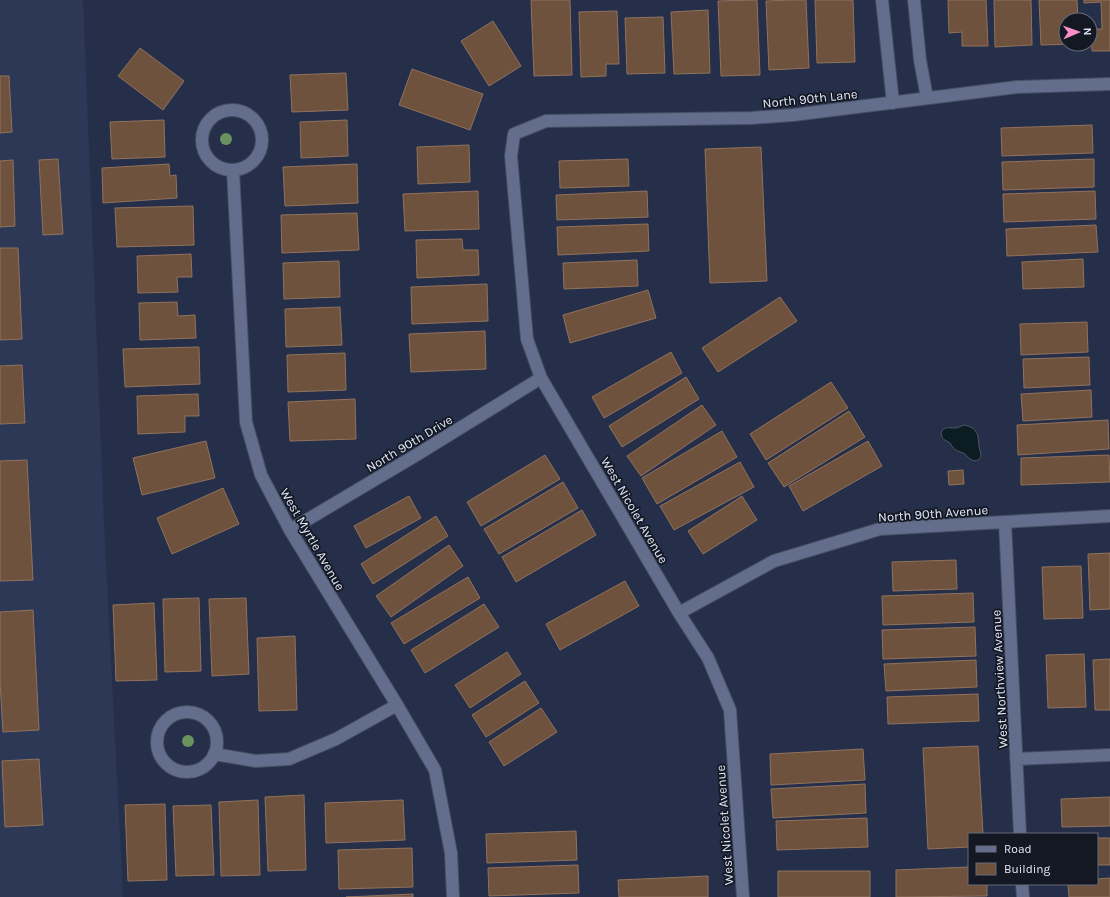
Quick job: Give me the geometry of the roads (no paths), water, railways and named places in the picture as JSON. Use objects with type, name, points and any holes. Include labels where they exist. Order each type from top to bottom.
[{"type":"street","points":[[882,0],[892,103]]},
{"type":"street","points":[[914,0],[920,60],[927,98]]},
{"type":"street","name":"North 90th Lane","points":[[514,134],[546,121],[751,118],[793,115],[1017,87],[1110,84]]},
{"type":"street","points":[[235,109],[244,112],[253,118],[259,126],[262,135],[262,145],[258,155],[252,162],[243,168],[233,170],[223,169],[215,165],[207,158],[201,139],[203,129],[208,120],[215,114],[225,110],[235,109]]},
{"type":"street","name":"West Nicolet Avenue","points":[[514,134],[511,156],[527,339],[541,378],[679,613],[708,658],[730,710],[743,897]]},
{"type":"street","name":"West Myrtle Avenue","points":[[233,170],[246,422],[261,475],[290,530],[436,770],[451,854],[453,897]]},
{"type":"street","name":"North 90th Drive","points":[[290,530],[418,454],[541,378]]},
{"type":"street","name":"North 90th Avenue","points":[[679,613],[774,561],[880,529],[1110,516]]},
{"type":"street","name":"West Northview Avenue","points":[[1005,522],[1020,833]]},
{"type":"street","points":[[214,754],[256,761],[289,759],[336,739],[397,706]]},
{"type":"street","points":[[180,712],[199,714],[207,719],[213,726],[217,736],[217,745],[214,754],[209,762],[202,768],[184,772],[175,770],[161,757],[157,739],[159,730],[164,722],[180,712]]},
{"type":"street","points":[[1016,759],[1110,754]]},
{"type":"street","points":[[1022,885],[1023,897]]}]
